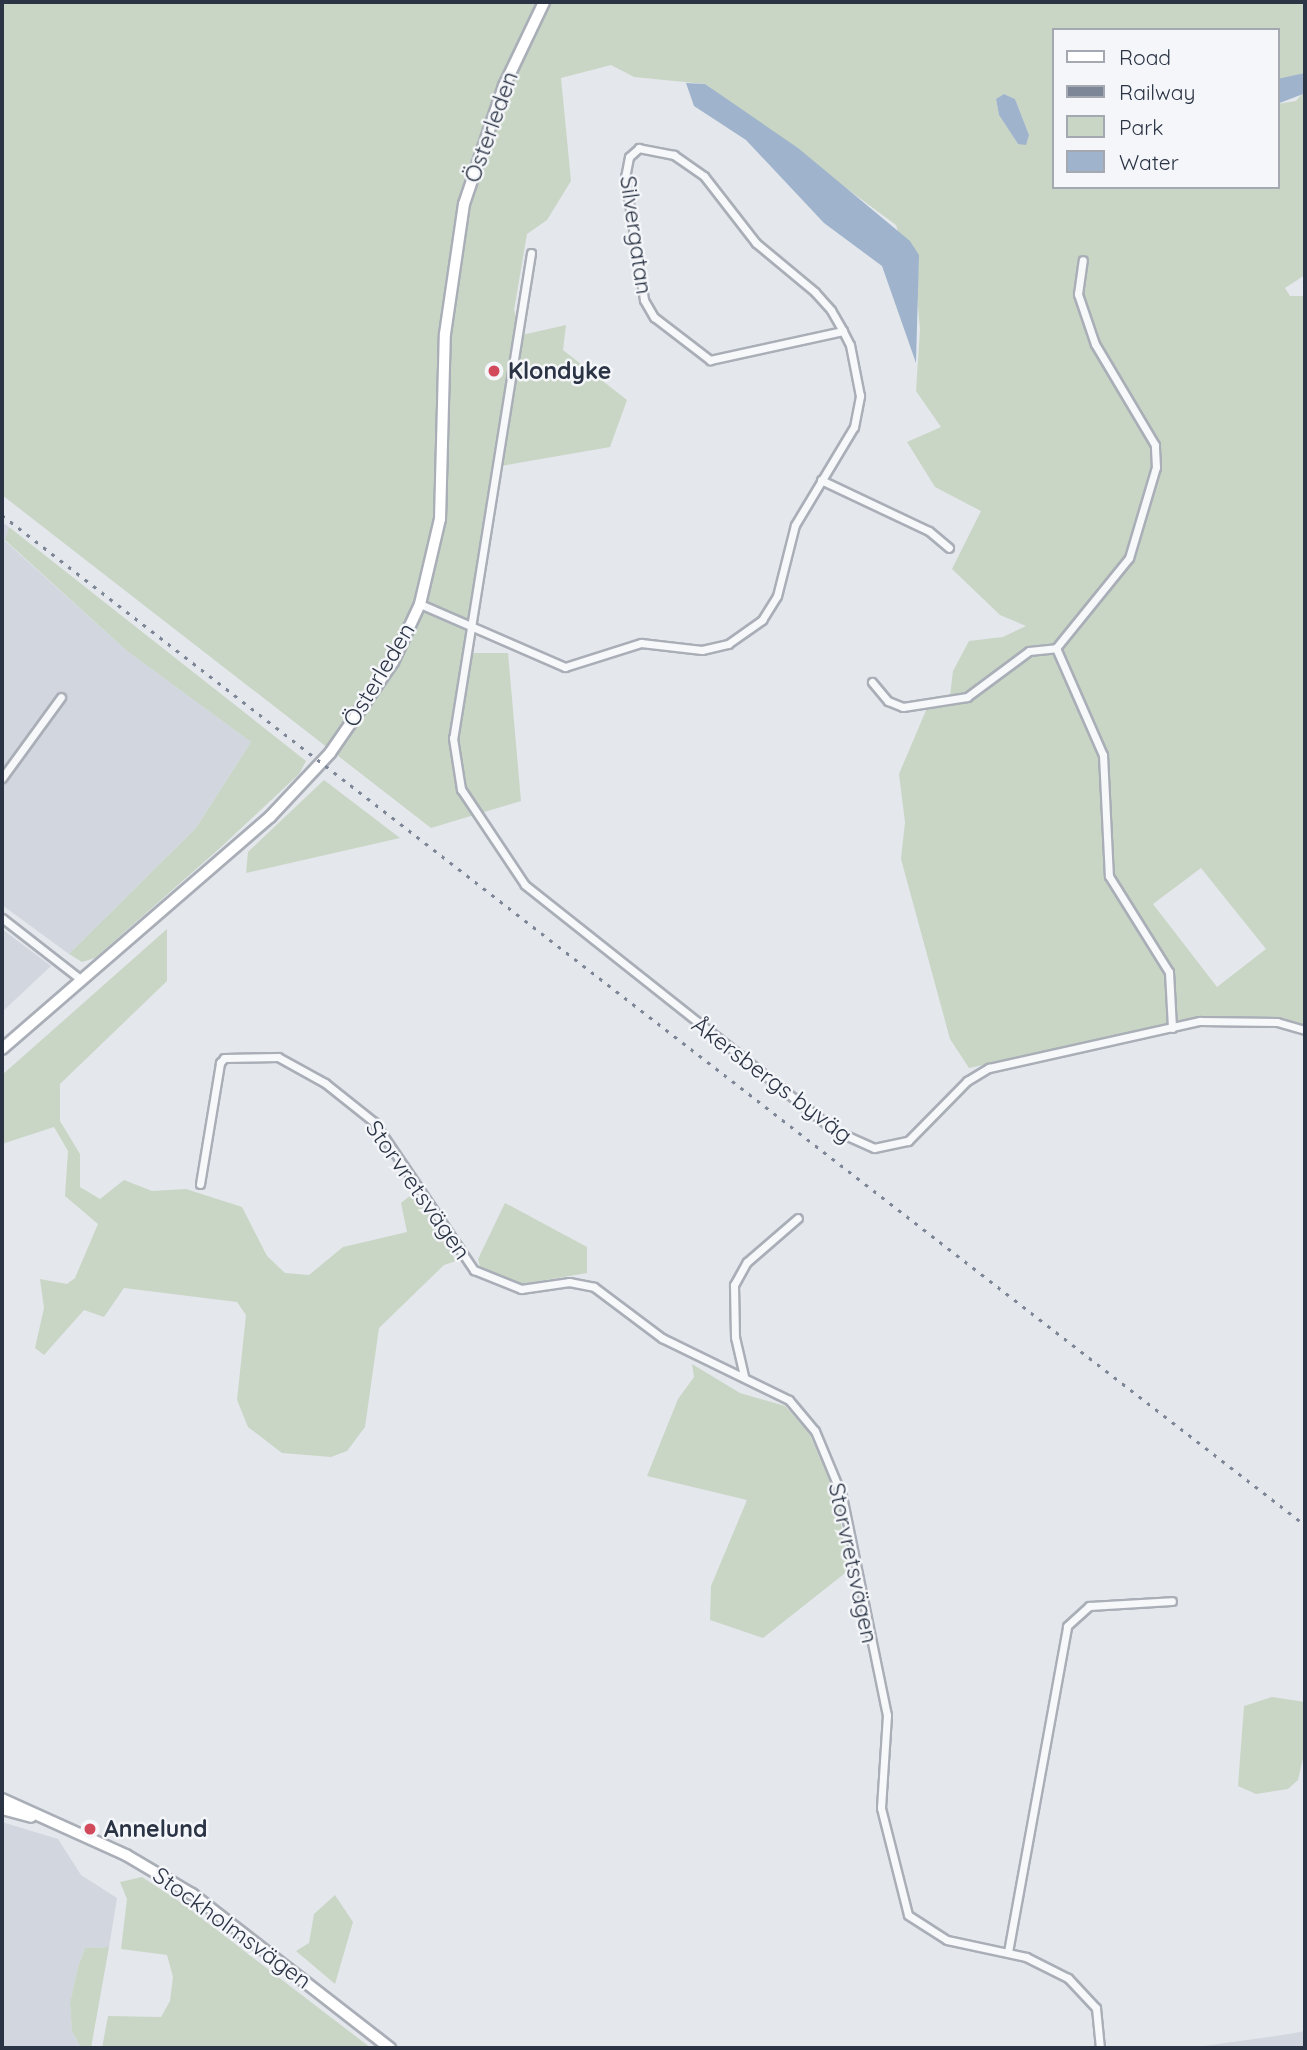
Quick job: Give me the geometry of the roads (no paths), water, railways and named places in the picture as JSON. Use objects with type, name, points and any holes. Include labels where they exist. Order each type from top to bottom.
[{"type":"street","name":"Österleden","points":[[2,1049],[234,849],[308,778],[373,694],[419,604],[440,519],[445,334],[464,204],[504,86],[544,2]]},
{"type":"street","name":"Silvergatan","points":[[419,604],[471,629],[565,667],[641,643],[702,650],[728,644],[753,630],[771,607],[795,525],[847,442],[860,396],[857,368],[843,331],[815,292],[756,243],[694,168],[650,146],[632,153],[625,177],[644,300],[654,317],[695,353],[719,359],[843,331]]},
{"type":"street","name":"Åkersbergs byväg","points":[[531,253],[471,629],[455,707],[457,772],[469,805],[513,870],[562,918],[850,1140],[874,1149],[908,1141],[967,1081],[989,1068],[1172,1028],[1242,1020],[1305,1030]]},
{"type":"street","points":[[872,682],[888,701],[903,707],[967,697],[1028,651],[1056,648],[1129,558],[1156,467],[1155,445],[1095,344],[1079,294],[1083,260]]},
{"type":"street","points":[[821,480],[929,531],[949,548]]},
{"type":"street","points":[[1056,648],[1103,755],[1109,876],[1169,972],[1172,1028]]},
{"type":"street","points":[[2,778],[61,696]]},
{"type":"street","points":[[2,918],[80,979]]},
{"type":"street","name":"Storvretsvägen","points":[[200,1184],[220,1063],[224,1058],[278,1057],[333,1088],[374,1122],[474,1270],[521,1289],[569,1282],[594,1287],[662,1338],[724,1373],[744,1376],[789,1400],[803,1414],[842,1496],[887,1715],[881,1808],[908,1915],[947,1940],[1008,1952],[1056,1970],[1089,1998],[1100,2018],[1100,2048]]},
{"type":"street","points":[[744,1376],[735,1337],[734,1285],[747,1262],[798,1218]]},
{"type":"street","points":[[1008,1952],[1067,1626],[1089,1606],[1172,1601]]},
{"type":"street","name":"Stockholmsvägen","points":[[2,1799],[126,1855],[191,1894],[390,2048]]},
{"type":"street","name":"Stockholmsvägen","points":[[2,1809],[62,1826]]},
{"type":"water","points":[[1305,73],[1303,94],[1279,103],[1279,79]]},
{"type":"water","points":[[686,83],[705,84],[798,148],[910,241],[919,255],[916,363],[882,266],[824,223],[746,140],[694,106]]},
{"type":"water","points":[[1004,94],[1015,99],[1029,135],[1026,145],[1018,144],[999,115],[996,99]]},
{"type":"railway","points":[[2,515],[1305,1525]]},
{"type":"place","name":"Klondyke","points":[[494,371]]},
{"type":"place","name":"Annelund","points":[[90,1829]]}]
